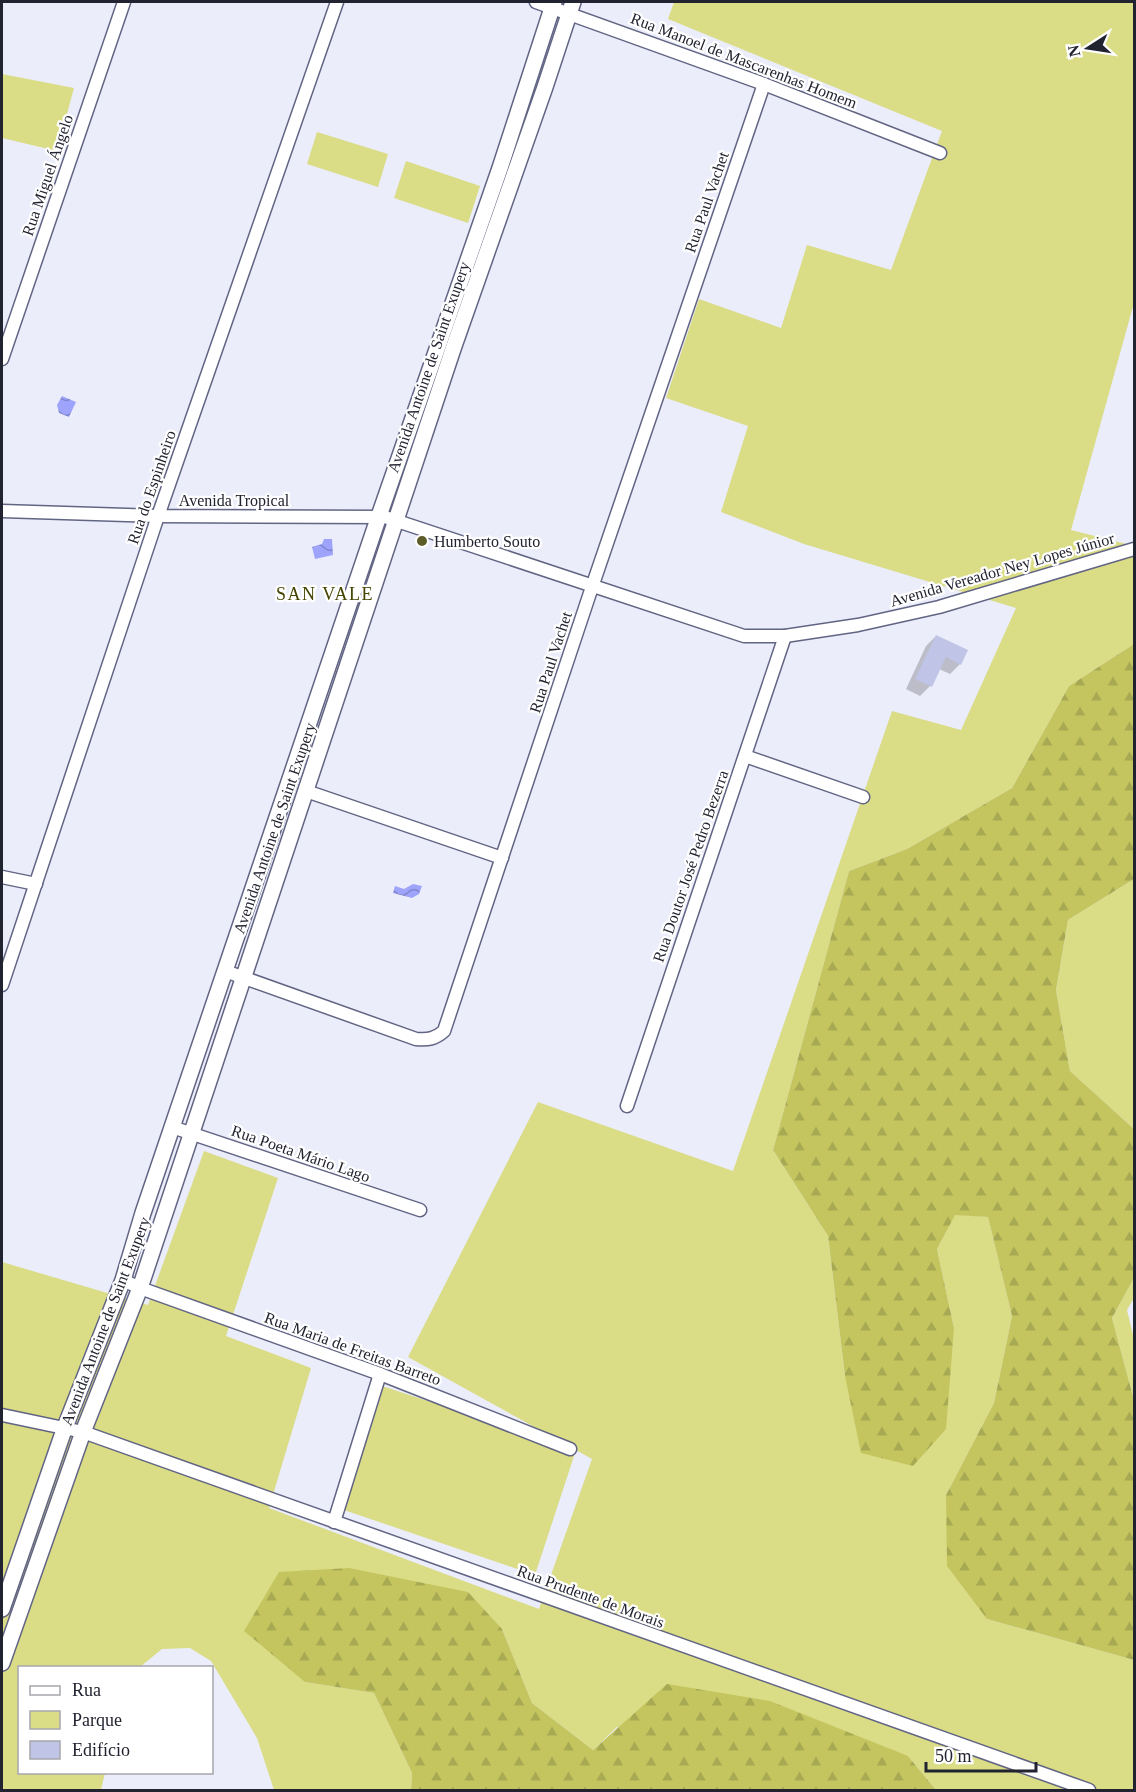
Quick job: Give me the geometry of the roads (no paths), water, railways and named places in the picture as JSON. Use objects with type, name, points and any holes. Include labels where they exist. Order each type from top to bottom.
[{"type":"street","name":"Rua Miguel Ángelo","points":[[2,354],[124,2]]},
{"type":"street","name":"Rua do Espinheiro","points":[[2,985],[158,516],[337,2]]},
{"type":"street","name":"Rua Manoel de Mascarenhas Homem","points":[[536,2],[571,7],[940,153]]},
{"type":"street","name":"Avenida Antoine de Saint Exupery","points":[[2,1663],[82,1432],[140,1288],[306,791],[395,520],[446,346],[475,235],[500,168],[553,4]]},
{"type":"street","name":"Avenida Antoine de Saint Exupery","points":[[2,1609],[65,1427],[123,1280],[142,1213],[379,516],[446,346],[491,241],[571,7]]},
{"type":"street","name":"Rua Paul Vachet","points":[[225,971],[416,1039],[427,1040],[438,1037],[444,1031],[592,587],[764,84]]},
{"type":"street","points":[[475,235],[491,241]]},
{"type":"street","name":"Avenida Tropical","points":[[2,511],[158,516],[379,516],[395,520]]},
{"type":"street","name":"Avenida Vereador Ney Lopes Júnior","points":[[395,520],[744,636],[785,636],[858,625],[939,607],[1134,549]]},
{"type":"street","name":"Rua Doutor José Pedro Bezerra","points":[[627,1106],[785,636]]},
{"type":"street","points":[[745,756],[863,797]]},
{"type":"street","points":[[306,791],[502,858]]},
{"type":"street","points":[[2,877],[36,884]]},
{"type":"street","name":"Rua Poeta Mário Lago","points":[[172,1127],[420,1210]]},
{"type":"street","name":"Rua Maria de Freitas Barreto","points":[[123,1280],[380,1374],[570,1449]]},
{"type":"street","points":[[334,1522],[380,1374]]},
{"type":"street","name":"Rua Prudente de Morais","points":[[2,1415],[82,1432],[1089,1791]]},
{"type":"water","points":[[62,396],[76,402],[69,417],[59,413],[57,405]]},
{"type":"water","points":[[324,539],[332,539],[333,555],[315,559],[312,547],[322,544]]},
{"type":"water","points":[[413,884],[422,886],[419,894],[412,898],[393,893],[395,886],[404,889]]},
{"type":"place","name":"Humberto Souto","points":[[422,541]]},
{"type":"district","name":"SAN VALE","points":[[325,594]]}]
